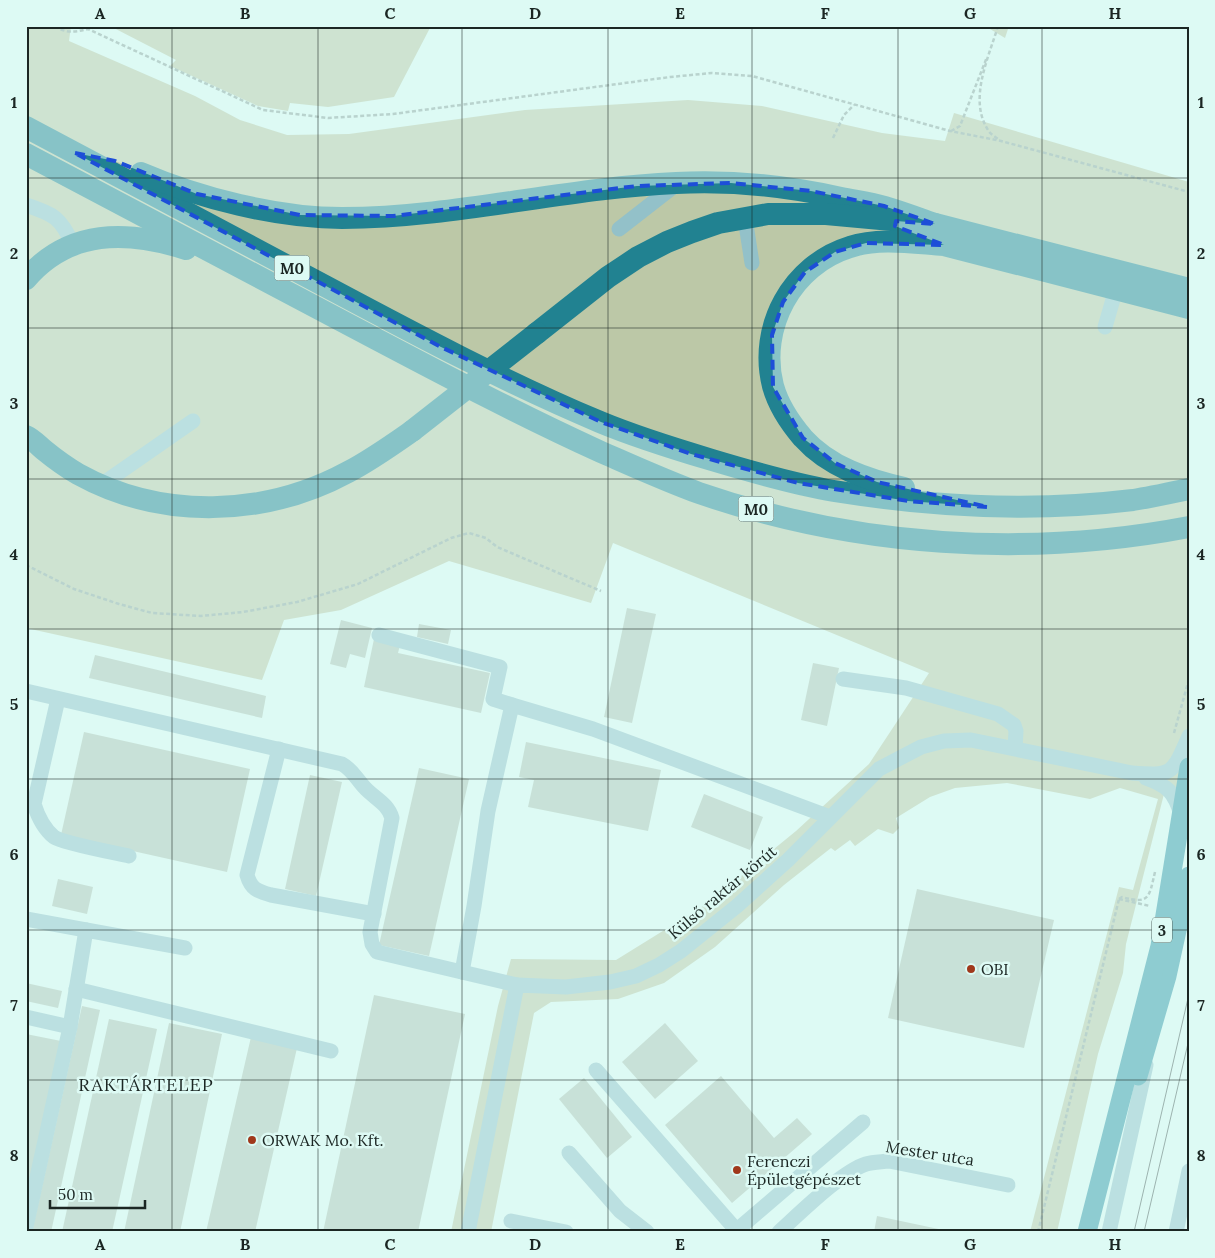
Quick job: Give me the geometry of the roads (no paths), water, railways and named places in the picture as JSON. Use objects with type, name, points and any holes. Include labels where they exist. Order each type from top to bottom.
[{"type":"highway","name":"M0","points":[[26,127],[441,347],[601,422],[691,454],[760,474],[832,490],[908,501],[988,507],[1053,506],[1136,500],[1189,489]]},
{"type":"highway","points":[[75,153],[115,161],[167,184],[197,194],[247,206],[300,215],[341,218],[443,212],[637,186],[678,183],[730,183],[770,186],[810,191],[884,206],[934,224],[1189,289]]},
{"type":"highway","name":"M0","points":[[26,154],[535,422],[641,470],[699,493],[802,521],[855,532],[933,541],[990,544],[1098,541],[1189,527]]},
{"type":"highway","points":[[28,434],[61,464],[101,485],[129,495],[188,507],[212,508],[266,502],[321,485],[348,472],[412,431],[608,277],[638,257],[692,232],[718,223],[768,214],[799,213],[934,224]]},
{"type":"highway","points":[[849,217],[908,232],[944,245],[1189,308]]},
{"type":"highway","points":[[26,279],[36,267],[53,255],[73,245],[93,238],[127,236],[155,240],[180,247],[250,273]]},
{"type":"highway","points":[[944,245],[909,242],[866,243],[850,246],[821,260],[794,284],[780,309],[772,335],[770,371],[773,387],[791,422],[818,453],[877,482],[988,507]]},
{"type":"main road","name":"3","points":[[1087,1232],[1160,946],[1189,767]]},
{"type":"main road","name":"3","points":[[1098,1232],[1119,1139],[1167,976],[1189,876]]},
{"type":"street","points":[[619,229],[678,183]]},
{"type":"street","points":[[26,204],[49,212],[66,228],[73,245]]},
{"type":"street","points":[[745,218],[752,263]]},
{"type":"street","points":[[1105,327],[1116,289]]},
{"type":"street","points":[[101,485],[193,421]]},
{"type":"street","points":[[379,635],[500,667],[493,699],[593,729],[830,818]]},
{"type":"street","points":[[843,679],[906,688],[998,714],[1014,725],[1016,732],[1015,748]]},
{"type":"street","points":[[26,691],[279,749],[342,764],[350,769],[366,789],[390,809],[392,818],[374,914],[271,895],[259,891],[250,884],[246,875],[279,749]]},
{"type":"street","points":[[58,698],[34,770],[34,804],[38,816],[45,828],[56,838],[129,856]]},
{"type":"street","points":[[462,972],[488,811],[512,705]]},
{"type":"street","name":"Külső raktár körút","points":[[374,914],[370,932],[372,944],[377,952],[517,985],[566,987],[610,982],[636,976],[659,965],[706,932],[788,860],[879,769],[921,747],[944,741],[971,740],[1132,773],[1159,775],[1166,773],[1178,760],[1189,736]]},
{"type":"street","name":"Külső raktár körút","points":[[1132,773],[1165,786],[1177,801],[1181,814]]},
{"type":"street","points":[[26,919],[185,948]]},
{"type":"street","points":[[26,1227],[70,1027],[86,930]]},
{"type":"street","points":[[468,1232],[517,985]]},
{"type":"street","points":[[76,989],[331,1052]]},
{"type":"street","points":[[26,1017],[70,1027]]},
{"type":"street","points":[[1109,1232],[1143,1080],[1152,1029]]},
{"type":"street","points":[[596,1070],[738,1231],[863,1122]]},
{"type":"street","points":[[569,1154],[620,1211],[647,1232]]},
{"type":"street","name":"Mester utca","points":[[779,1232],[850,1172],[864,1164],[889,1161],[1008,1185]]},
{"type":"street","points":[[1176,1232],[1189,1171]]},
{"type":"street","points":[[511,1221],[566,1232]]},
{"type":"tram line","points":[[1134,1232],[1189,994]]},
{"type":"tram line","points":[[1144,1232],[1189,1039]]},
{"type":"place","name":"OBI","points":[[971,969]]},
{"type":"place","name":"ORWAK Mo. Kft.","points":[[252,1140]]},
{"type":"place","name":"Ferenczi Épületgépészet","points":[[737,1170]]},
{"type":"district","name":"RAKTÁRTELEP","points":[[146,1084]]}]
